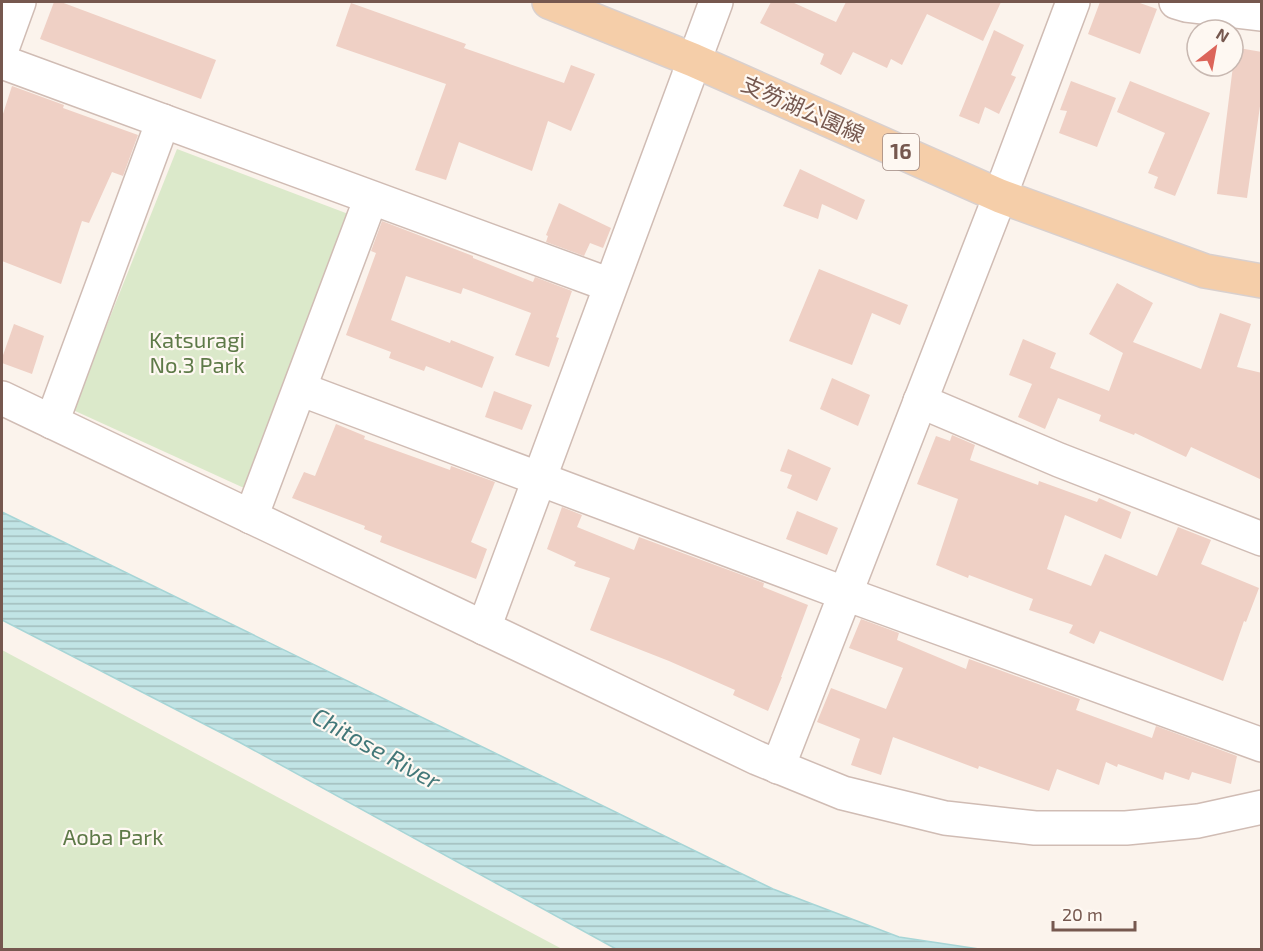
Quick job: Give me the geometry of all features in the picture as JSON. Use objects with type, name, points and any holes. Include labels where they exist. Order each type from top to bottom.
[{"type":"main road","name":"支笏湖公園線","points":[[549,2],[693,60],[1000,196],[1205,271],[1262,281]]},
{"type":"street","points":[[2,49],[19,2]]},
{"type":"street","points":[[484,628],[716,2]]},
{"type":"street","points":[[778,767],[1073,2]]},
{"type":"street","points":[[1176,2],[1262,14]]},
{"type":"street","points":[[2,62],[610,285]]},
{"type":"street","points":[[52,422],[163,121]]},
{"type":"street","points":[[251,517],[371,198]]},
{"type":"street","points":[[300,389],[846,594],[1262,745]]},
{"type":"street","points":[[2,398],[778,767],[843,793],[934,815],[1035,828],[1126,828],[1198,821],[1262,807]]},
{"type":"street","points":[[920,401],[1059,460],[1262,539]]},
{"type":"green space","name":"Katsuragi No.3 Park","points":[[177,149],[351,215],[244,488],[73,410]]},
{"type":"green space","name":"Aoba Park","points":[[2,650],[562,949],[2,949]]},
{"type":"water","name":"Chitose River","points":[[2,512],[773,889],[899,937],[979,949],[616,949],[239,742],[2,620]]},
{"type":"building","points":[[54,2],[61,2],[216,60],[201,99],[40,39]]},
{"type":"building","points":[[771,2],[792,2],[836,22],[846,2],[1001,2],[983,41],[927,14],[902,65],[891,59],[887,68],[853,52],[841,75],[820,64],[824,54],[760,23]]},
{"type":"building","points":[[1100,2],[1137,2],[1157,9],[1140,54],[1088,34]]},
{"type":"building","points":[[351,3],[466,44],[464,48],[564,83],[571,65],[595,74],[571,131],[548,121],[532,171],[459,142],[446,180],[415,170],[446,84],[336,46]]},
{"type":"building","points":[[994,30],[1024,45],[1011,75],[1016,77],[999,114],[985,107],[979,124],[959,116]]},
{"type":"building","points":[[1245,49],[1262,52],[1262,92],[1247,198],[1217,194],[1232,78],[1245,78]]},
{"type":"building","points":[[1071,81],[1116,98],[1097,147],[1059,133],[1067,111],[1060,110]]},
{"type":"building","points":[[1130,81],[1210,113],[1175,196],[1154,188],[1158,177],[1148,173],[1165,133],[1117,112]]},
{"type":"building","points":[[12,86],[64,105],[63,108],[138,135],[123,176],[112,172],[89,223],[82,221],[61,284],[2,261],[2,117]]},
{"type":"building","points":[[800,169],[865,200],[857,220],[822,204],[818,219],[783,206]]},
{"type":"building","points":[[559,203],[611,228],[603,248],[590,243],[584,256],[546,242],[548,236],[546,235]]},
{"type":"building","points":[[382,221],[533,282],[535,277],[572,291],[556,337],[559,338],[549,367],[515,355],[531,313],[463,288],[461,294],[406,276],[391,320],[494,357],[482,388],[426,366],[424,371],[389,358],[391,352],[346,335],[376,253],[371,251]]},
{"type":"building","points":[[819,269],[908,305],[900,325],[872,313],[852,365],[789,341]]},
{"type":"building","points":[[1117,283],[1153,303],[1133,342],[1201,369],[1220,313],[1251,324],[1237,367],[1262,373],[1262,480],[1191,447],[1186,457],[1135,433],[1134,435],[1099,421],[1101,415],[1058,398],[1045,429],[1018,417],[1032,384],[1009,375],[1023,339],[1056,353],[1050,368],[1109,391],[1123,353],[1089,334]]},
{"type":"building","points":[[14,324],[44,336],[32,374],[2,363]]},
{"type":"building","points":[[832,378],[870,395],[858,426],[820,409]]},
{"type":"building","points":[[494,391],[532,405],[522,430],[485,417]]},
{"type":"building","points":[[336,424],[365,436],[364,439],[450,470],[451,466],[495,482],[471,542],[487,549],[476,579],[380,542],[382,536],[364,529],[365,526],[292,498],[304,472],[315,476]]},
{"type":"building","points":[[952,435],[975,445],[970,460],[1038,485],[1039,481],[1097,502],[1099,498],[1131,512],[1121,539],[1065,515],[1047,569],[1091,586],[1105,554],[1157,576],[1178,527],[1211,540],[1201,564],[1259,588],[1246,622],[1244,621],[1223,681],[1100,631],[1094,644],[1069,633],[1073,625],[1029,610],[1033,599],[936,565],[958,499],[917,484],[936,436],[950,441]]},
{"type":"building","points":[[788,449],[831,468],[817,501],[787,488],[792,475],[780,471]]},
{"type":"building","points":[[562,507],[582,515],[577,527],[634,550],[639,537],[764,583],[763,587],[808,605],[768,711],[733,695],[735,690],[590,630],[610,578],[574,566],[576,562],[547,549]]},
{"type":"building","points":[[797,511],[838,528],[827,555],[786,539]]},
{"type":"building","points":[[861,619],[899,633],[897,640],[966,669],[969,659],[1080,699],[1076,710],[1152,738],[1156,726],[1237,756],[1231,784],[1192,772],[1189,780],[1165,772],[1163,780],[1106,762],[1099,785],[1057,769],[1049,791],[979,766],[978,769],[893,737],[881,775],[851,765],[860,739],[817,722],[831,688],[886,709],[903,668],[849,648]]}]
